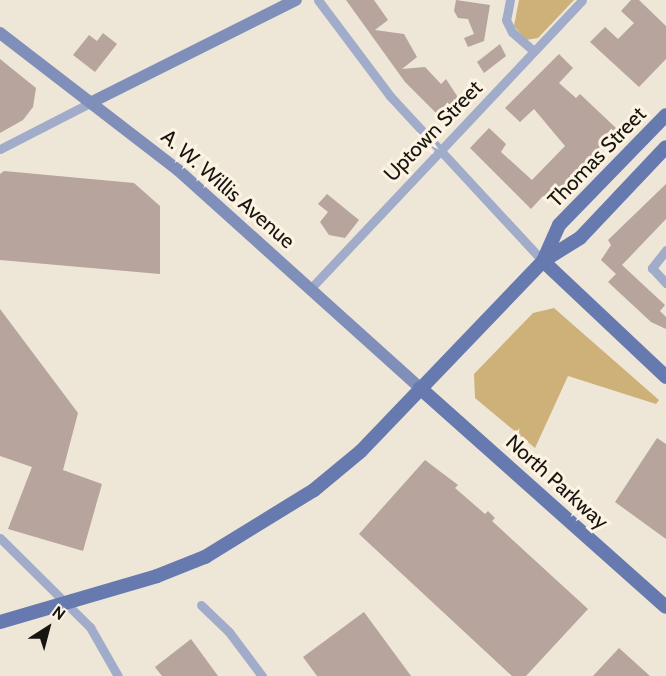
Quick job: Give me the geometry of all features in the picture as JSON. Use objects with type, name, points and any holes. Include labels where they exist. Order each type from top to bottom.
[{"type":"main road","points":[[92,102],[296,0]]},
{"type":"main road","name":"A. W. Willis Avenue","points":[[0,33],[178,170],[420,388]]},
{"type":"main road","name":"Thomas Street","points":[[543,261],[560,225],[666,115]]},
{"type":"main road","name":"Thomas Street","points":[[0,622],[205,557],[332,477],[543,261],[580,238],[666,147]]},
{"type":"main road","points":[[543,261],[666,377]]},
{"type":"main road","name":"North Parkway","points":[[420,388],[666,606]]},
{"type":"street","points":[[318,0],[390,96],[543,261]]},
{"type":"street","points":[[510,0],[506,20],[512,32],[534,51]]},
{"type":"street","name":"Uptown Street","points":[[311,288],[582,0]]},
{"type":"street","points":[[0,149],[92,102]]},
{"type":"street","points":[[666,250],[652,268],[666,283]]},
{"type":"street","points":[[0,538],[90,627],[118,676]]},
{"type":"street","points":[[201,605],[229,632],[262,676]]},
{"type":"shaded area","points":[[519,0],[574,0],[538,38],[526,40],[514,26]]},
{"type":"shaded area","points":[[554,308],[659,400],[656,404],[568,376],[535,448],[475,398],[474,374],[533,313]]},
{"type":"building","points":[[346,0],[374,0],[388,20],[375,30],[404,34],[417,57],[402,69],[425,67],[441,84],[446,79],[461,102],[442,119],[405,82]]},
{"type":"building","points":[[456,0],[490,5],[484,41],[468,47],[464,38],[474,34],[468,19],[458,18],[454,11]]},
{"type":"building","points":[[631,0],[639,0],[666,26],[666,59],[639,87],[590,42],[605,27],[618,39],[634,23],[621,11]]},
{"type":"building","points":[[103,33],[117,44],[95,72],[73,55],[89,35],[97,41]]},
{"type":"building","points":[[500,44],[506,56],[484,73],[477,62]]},
{"type":"building","points":[[559,54],[573,68],[559,83],[576,98],[580,94],[617,129],[550,200],[543,196],[531,209],[470,148],[489,128],[506,144],[501,152],[532,180],[565,146],[534,109],[520,122],[505,108]]},
{"type":"building","points":[[0,59],[36,88],[33,107],[23,120],[0,133]]},
{"type":"building","points":[[4,171],[134,183],[160,206],[160,274],[0,260],[0,174]]},
{"type":"building","points":[[666,184],[666,219],[622,265],[665,305],[660,311],[666,317],[666,329],[651,322],[608,282],[616,274],[601,260],[611,245],[608,240]]},
{"type":"building","points":[[327,194],[359,220],[345,238],[329,235],[320,222],[328,212],[318,204]]},
{"type":"building","points":[[0,309],[78,413],[63,470],[102,484],[83,551],[8,529],[32,467],[0,456]]},
{"type":"building","points":[[657,438],[666,444],[666,539],[615,502]]},
{"type":"building","points":[[425,460],[458,485],[455,488],[485,514],[488,511],[495,518],[492,521],[588,609],[526,676],[512,676],[359,534]]},
{"type":"building","points":[[364,612],[411,676],[317,676],[303,657]]},
{"type":"building","points":[[191,639],[218,676],[162,676],[155,667]]},
{"type":"building","points":[[619,648],[650,676],[593,676]]}]
